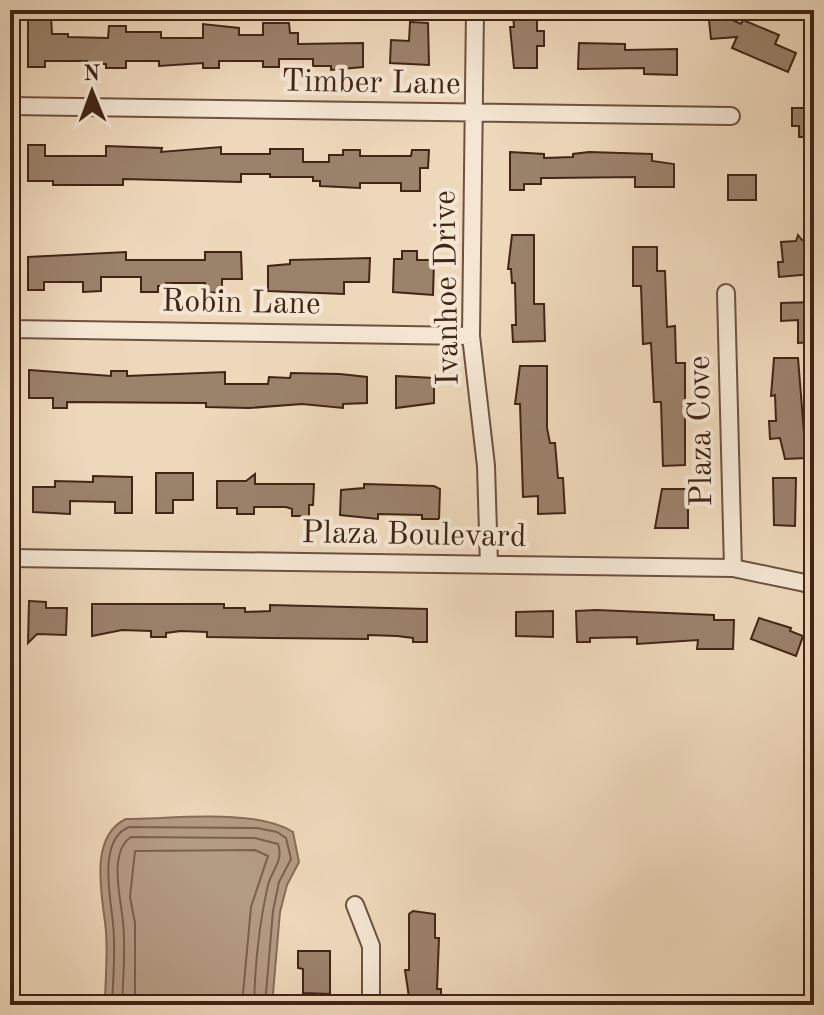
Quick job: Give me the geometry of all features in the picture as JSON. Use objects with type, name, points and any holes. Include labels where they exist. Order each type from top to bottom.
[{"type":"street","name":"Ivanhoe Drive","points":[[475,10],[471,336],[486,466],[489,565]]},
{"type":"street","name":"Timber Lane","points":[[10,106],[731,116]]},
{"type":"street","name":"Plaza Cove","points":[[726,293],[733,568]]},
{"type":"street","name":"Robin Lane","points":[[10,329],[471,336]]},
{"type":"street","name":"Plaza Boulevard","points":[[10,558],[733,568],[805,583],[814,588]]},
{"type":"street","points":[[355,905],[371,946],[371,1005]]},
{"type":"water","points":[[236,817],[277,825],[293,832],[299,862],[287,885],[280,912],[272,1005],[105,1005],[107,943],[100,865],[107,838],[126,819]]},
{"type":"building","points":[[537,14],[537,31],[544,31],[544,46],[537,46],[537,68],[514,68],[510,27],[514,27],[513,15]]},
{"type":"building","points":[[28,16],[51,16],[52,34],[68,34],[68,37],[108,38],[109,26],[126,26],[126,32],[161,32],[161,38],[203,38],[203,24],[239,28],[239,35],[263,35],[263,23],[289,23],[290,33],[298,33],[298,44],[363,43],[363,67],[331,70],[331,66],[313,66],[313,59],[279,59],[279,67],[263,67],[263,61],[219,61],[219,68],[203,68],[203,63],[159,66],[159,61],[126,61],[126,68],[106,68],[106,64],[87,64],[87,61],[45,61],[45,67],[28,67]]},
{"type":"building","points":[[728,18],[741,24],[743,20],[779,35],[775,44],[796,53],[788,72],[732,48],[737,37],[711,39],[709,20]]},
{"type":"building","points":[[410,22],[428,23],[429,65],[390,63],[391,40],[409,41]]},
{"type":"building","points":[[579,43],[625,44],[625,50],[677,49],[677,75],[644,74],[644,68],[578,69]]},
{"type":"building","points":[[792,108],[814,108],[814,137],[799,137],[799,126],[792,126]]},
{"type":"building","points":[[28,145],[45,145],[45,156],[106,156],[106,146],[162,148],[161,152],[221,147],[221,154],[270,154],[270,149],[303,149],[303,162],[329,162],[329,155],[343,155],[343,150],[360,150],[360,156],[411,156],[412,150],[429,150],[428,168],[420,168],[420,191],[401,191],[401,183],[360,183],[360,188],[320,186],[320,181],[313,181],[313,177],[270,177],[270,174],[241,174],[241,182],[123,179],[123,185],[53,185],[53,181],[28,181]]},
{"type":"building","points":[[510,152],[544,154],[544,158],[573,157],[573,154],[589,152],[652,154],[652,161],[674,164],[674,187],[635,187],[635,177],[541,178],[541,184],[524,184],[524,190],[510,190]]},
{"type":"building","points":[[728,175],[756,175],[756,200],[728,200]]},
{"type":"building","points":[[512,235],[534,235],[534,304],[544,304],[545,341],[513,342],[512,325],[516,325],[515,283],[512,283],[511,269],[508,269]]},
{"type":"building","points":[[798,235],[802,240],[809,239],[812,274],[779,277],[778,262],[783,262],[781,242],[796,241]]},
{"type":"building","points":[[633,247],[657,247],[657,271],[665,271],[667,327],[675,326],[676,363],[685,363],[685,465],[663,466],[661,402],[654,402],[651,343],[643,344],[641,286],[633,286]]},
{"type":"building","points":[[402,251],[417,251],[417,260],[434,260],[433,295],[393,292],[394,259],[402,259]]},
{"type":"building","points":[[126,252],[126,260],[205,260],[205,252],[241,252],[242,279],[222,279],[222,292],[205,293],[205,283],[166,283],[166,286],[158,286],[158,292],[141,292],[141,277],[101,277],[101,291],[83,292],[83,282],[44,282],[44,290],[28,290],[28,257]]},
{"type":"building","points":[[370,258],[369,282],[344,282],[344,294],[268,291],[268,266],[290,264],[290,260]]},
{"type":"building","points":[[814,302],[814,342],[798,343],[798,320],[781,321],[781,303]]},
{"type":"building","points":[[774,358],[798,358],[806,458],[785,459],[780,438],[770,439],[769,421],[776,421],[775,395],[771,396]]},
{"type":"building","points":[[520,366],[547,366],[547,428],[550,443],[555,443],[558,478],[563,478],[565,513],[538,514],[538,496],[523,497],[520,404],[515,404]]},
{"type":"building","points":[[29,370],[111,376],[111,371],[127,371],[127,376],[225,372],[225,384],[268,384],[269,377],[290,378],[291,373],[340,374],[367,377],[367,403],[343,404],[343,408],[302,404],[249,408],[206,407],[206,403],[67,402],[67,408],[53,408],[53,398],[29,398]]},
{"type":"building","points":[[396,376],[434,378],[434,403],[396,408]]},
{"type":"building","points":[[156,473],[193,473],[193,500],[173,500],[173,513],[156,513]]},
{"type":"building","points":[[255,474],[255,484],[314,484],[309,516],[292,516],[292,509],[286,507],[254,507],[254,514],[237,514],[237,508],[217,508],[217,481],[246,481]]},
{"type":"building","points":[[93,476],[132,477],[132,513],[115,513],[115,502],[70,501],[70,514],[33,512],[33,487],[55,487],[55,481],[93,482]]},
{"type":"building","points":[[773,478],[796,478],[795,526],[774,525]]},
{"type":"building","points":[[364,484],[434,486],[440,489],[439,519],[422,519],[422,515],[378,514],[378,519],[340,515],[341,490],[364,488]]},
{"type":"building","points":[[662,489],[688,489],[688,528],[655,528]]},
{"type":"building","points":[[29,601],[46,602],[46,608],[67,608],[66,635],[37,634],[28,643]]},
{"type":"building","points":[[92,604],[224,604],[224,608],[245,608],[245,612],[270,611],[270,605],[427,609],[427,642],[413,642],[413,638],[397,636],[368,635],[368,639],[207,637],[207,632],[181,631],[166,633],[166,637],[151,637],[151,631],[122,630],[92,636]]},
{"type":"building","points":[[553,611],[553,637],[516,636],[516,612]]},
{"type":"building","points":[[576,611],[714,615],[714,620],[734,620],[733,649],[697,649],[698,640],[637,644],[637,637],[590,638],[590,642],[577,642]]},
{"type":"building","points":[[759,618],[791,628],[790,631],[803,636],[796,656],[751,639]]},
{"type":"building","points":[[413,911],[435,914],[435,938],[439,938],[437,989],[441,989],[441,1005],[410,1004],[405,970],[409,970],[409,914]]},
{"type":"building","points":[[298,951],[330,951],[330,994],[303,993],[303,969],[298,968]]}]
